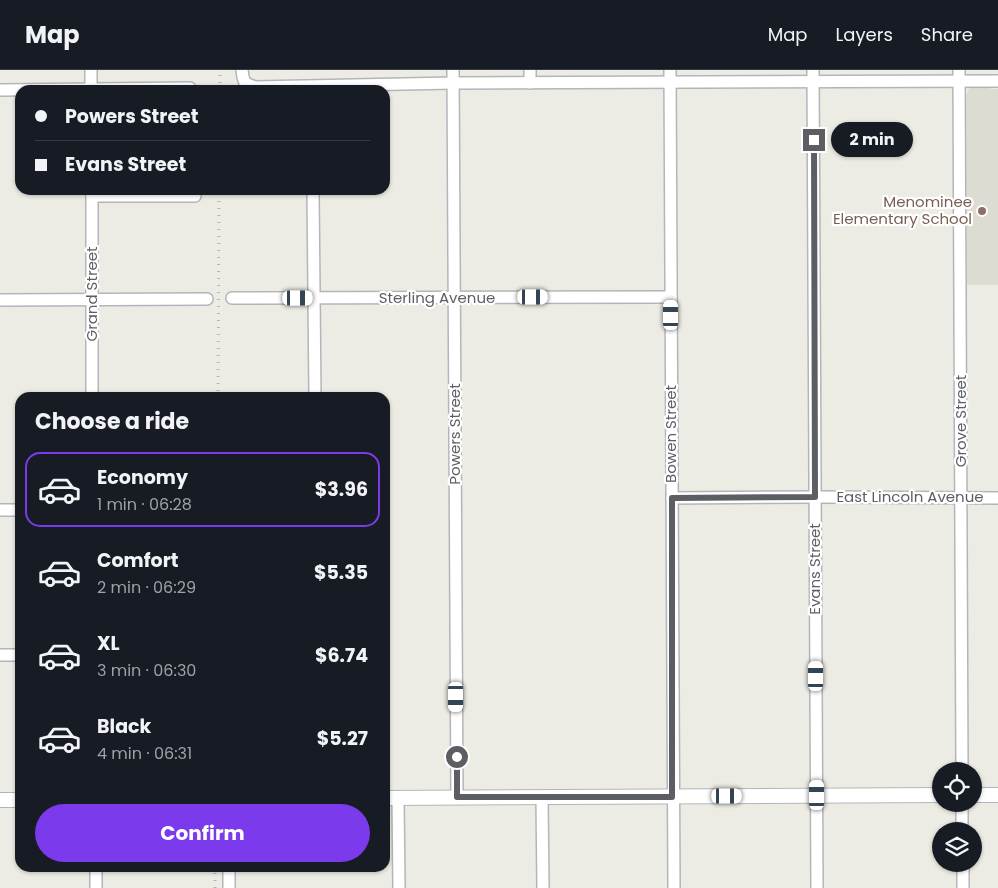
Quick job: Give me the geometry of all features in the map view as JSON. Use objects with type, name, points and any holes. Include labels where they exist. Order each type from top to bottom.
[{"type":"street","points":[[91,70],[91,85]]},
{"type":"street","points":[[242,70],[245,83],[249,85]]},
{"type":"street","name":"Powers Street","points":[[453,70],[457,797]]},
{"type":"street","points":[[530,70],[530,83]]},
{"type":"street","points":[[390,86],[530,83],[670,76],[959,75],[998,80]]},
{"type":"street","name":"Grove Street","points":[[959,75],[962,762]]},
{"type":"street","name":"Bowen Street","points":[[670,76],[672,797],[674,888]]},
{"type":"street","name":"Evans Street","points":[[813,76],[817,888]]},
{"type":"street","points":[[0,90],[15,90]]},
{"type":"street","name":"Grand Street","points":[[92,195],[92,392]]},
{"type":"street","points":[[161,195],[195,196]]},
{"type":"street","points":[[313,195],[315,392]]},
{"type":"street","name":"Sterling Avenue","points":[[232,298],[671,297]]},
{"type":"street","points":[[0,300],[207,299]]},
{"type":"street","name":"East Lincoln Avenue","points":[[672,498],[998,498]]},
{"type":"street","points":[[0,510],[15,510]]},
{"type":"street","points":[[0,655],[15,655]]},
{"type":"street","points":[[399,888],[392,798],[932,795]]},
{"type":"street","points":[[982,795],[998,795]]},
{"type":"street","points":[[542,798],[543,888]]},
{"type":"street","points":[[0,800],[15,800]]},
{"type":"street","points":[[96,872],[96,888]]},
{"type":"street","points":[[229,872],[229,888]]},
{"type":"street","points":[[962,872],[963,888]]},
{"type":"shaded area","name":"Menominee Elementary School","points":[[973,87],[998,89],[998,285],[967,285],[966,95],[969,89]]},
{"type":"railway","points":[[220,70],[220,85]]},
{"type":"railway","points":[[218,392],[219,195]]},
{"type":"railway","points":[[215,872],[215,888]]},
{"type":"place","name":"Menominee Elementary School","points":[[982,211]]},
{"type":"route","points":[[457,757],[457,797],[672,797],[672,498],[815,497],[814,140]]}]
